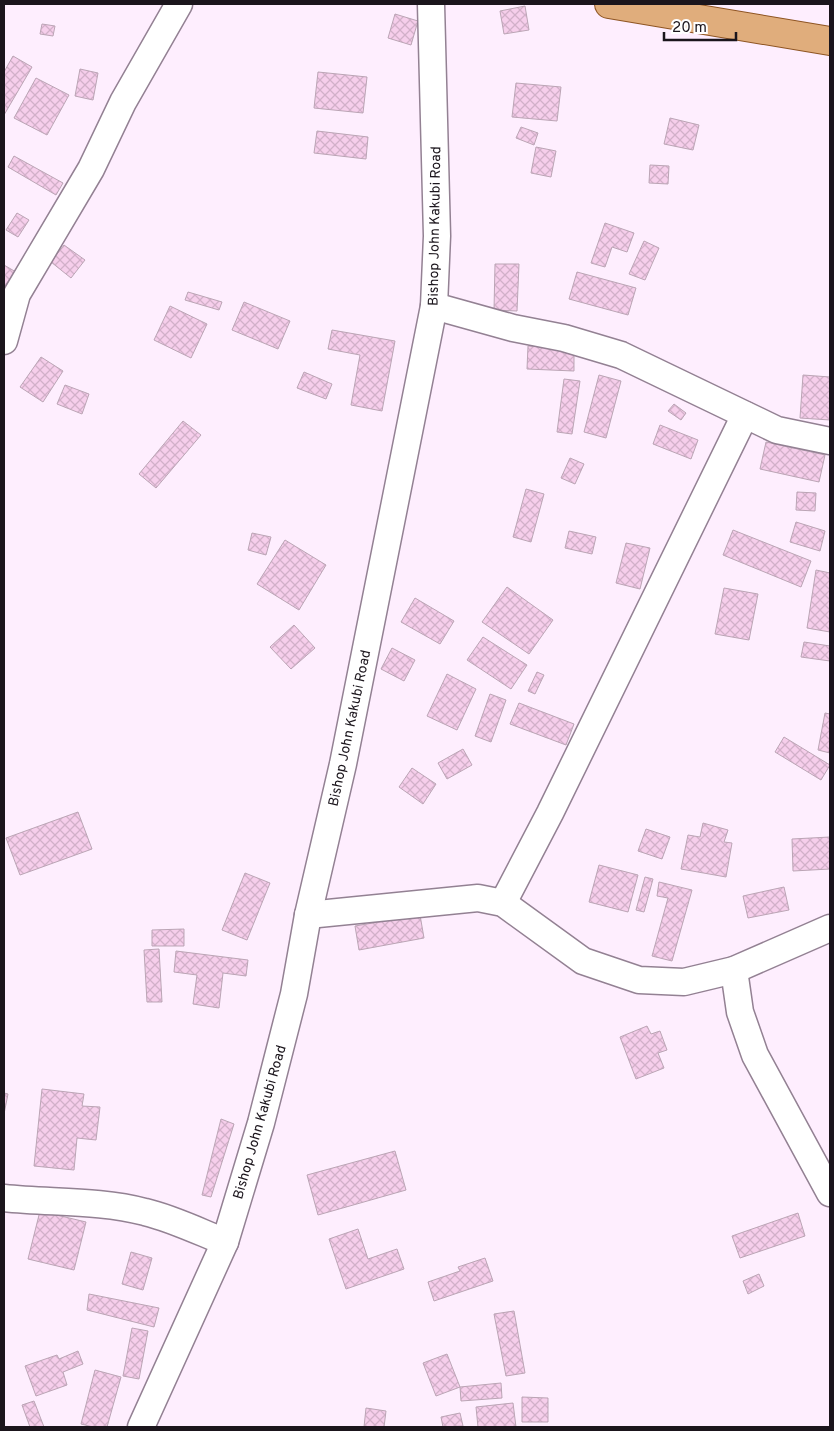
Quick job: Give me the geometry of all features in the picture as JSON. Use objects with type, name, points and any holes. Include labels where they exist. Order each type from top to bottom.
[{"type":"main road","points":[[609,4],[830,41]]},
{"type":"street","points":[[4,341],[17,294],[91,169],[123,102],[179,4]]},
{"type":"street","name":"Bishop John Kakubi Road","points":[[141,1427],[225,1242],[266,1104],[294,994],[308,916],[343,764],[434,306],[437,236],[431,4]]},
{"type":"street","points":[[434,306],[513,328],[564,338],[621,355],[777,430],[830,441]]},
{"type":"street","points":[[503,903],[550,813],[745,415]]},
{"type":"street","points":[[308,916],[478,898],[503,903],[582,961],[639,980],[684,982],[734,970],[830,928]]},
{"type":"street","points":[[734,970],[740,1012],[755,1055],[830,1193]]},
{"type":"street","points":[[4,1198],[90,1203],[146,1212],[225,1242]]},
{"type":"building","points":[[525,6],[529,30],[504,34],[500,11]]},
{"type":"building","points":[[395,14],[418,21],[411,45],[388,38]]},
{"type":"building","points":[[42,24],[55,26],[53,36],[40,34]]},
{"type":"building","points":[[13,56],[32,67],[4,115],[4,72]]},
{"type":"building","points":[[80,69],[98,73],[93,100],[75,96]]},
{"type":"building","points":[[318,72],[367,77],[363,113],[314,108]]},
{"type":"building","points":[[36,78],[69,95],[47,135],[14,118]]},
{"type":"building","points":[[516,83],[561,87],[557,121],[512,117]]},
{"type":"building","points":[[670,118],[699,125],[693,150],[664,144]]},
{"type":"building","points":[[521,127],[538,133],[534,145],[516,138]]},
{"type":"building","points":[[317,131],[368,137],[366,159],[314,153]]},
{"type":"building","points":[[536,147],[556,151],[551,177],[531,173]]},
{"type":"building","points":[[14,156],[63,183],[56,195],[8,167]]},
{"type":"building","points":[[650,165],[669,166],[668,184],[649,183]]},
{"type":"building","points":[[17,213],[29,220],[18,237],[6,230]]},
{"type":"building","points":[[605,223],[634,233],[627,252],[612,247],[605,267],[591,263]]},
{"type":"building","points":[[644,241],[659,248],[645,280],[629,274]]},
{"type":"building","points":[[64,245],[85,260],[71,278],[51,262]]},
{"type":"building","points":[[495,264],[519,264],[517,311],[494,310]]},
{"type":"building","points":[[4,265],[16,272],[4,294]]},
{"type":"building","points":[[577,272],[636,288],[628,315],[569,299]]},
{"type":"building","points":[[188,292],[222,302],[219,310],[185,300]]},
{"type":"building","points":[[244,302],[290,321],[278,349],[232,330]]},
{"type":"building","points":[[170,306],[207,324],[191,358],[154,340]]},
{"type":"building","points":[[332,330],[395,341],[382,411],[351,405],[360,355],[328,349]]},
{"type":"building","points":[[528,346],[574,347],[574,371],[527,369]]},
{"type":"building","points":[[41,357],[63,371],[43,402],[20,387]]},
{"type":"building","points":[[304,372],[332,384],[326,399],[297,388]]},
{"type":"building","points":[[599,375],[621,381],[606,438],[584,432]]},
{"type":"building","points":[[803,375],[830,377],[830,420],[800,418]]},
{"type":"building","points":[[564,379],[580,381],[572,434],[557,432]]},
{"type":"building","points":[[65,385],[89,394],[82,414],[57,404]]},
{"type":"building","points":[[674,404],[686,413],[681,420],[668,411]]},
{"type":"building","points":[[183,421],[201,435],[156,488],[139,474]]},
{"type":"building","points":[[660,425],[698,440],[691,459],[653,444]]},
{"type":"building","points":[[766,442],[825,455],[819,482],[760,469]]},
{"type":"building","points":[[570,458],[584,464],[575,484],[561,478]]},
{"type":"building","points":[[526,489],[544,494],[531,542],[513,537]]},
{"type":"building","points":[[797,492],[816,493],[815,511],[796,510]]},
{"type":"building","points":[[796,522],[825,531],[820,551],[790,542]]},
{"type":"building","points":[[733,530],[811,561],[801,587],[723,555]]},
{"type":"building","points":[[569,531],[596,537],[592,554],[565,548]]},
{"type":"building","points":[[252,533],[271,537],[266,555],[248,550]]},
{"type":"building","points":[[285,540],[326,565],[299,610],[257,584]]},
{"type":"building","points":[[626,543],[650,548],[640,589],[616,583]]},
{"type":"building","points":[[816,570],[830,573],[830,632],[807,628]]},
{"type":"building","points":[[507,587],[553,620],[529,654],[482,622]]},
{"type":"building","points":[[724,588],[758,594],[749,640],[715,634]]},
{"type":"building","points":[[415,598],[454,621],[440,644],[401,622]]},
{"type":"building","points":[[294,625],[315,648],[291,669],[270,647]]},
{"type":"building","points":[[483,637],[527,665],[511,689],[467,660]]},
{"type":"building","points":[[804,642],[830,646],[830,661],[801,657]]},
{"type":"building","points":[[392,648],[415,660],[404,681],[381,669]]},
{"type":"building","points":[[537,672],[544,675],[535,694],[528,691]]},
{"type":"building","points":[[447,674],[476,689],[457,730],[427,716]]},
{"type":"building","points":[[490,694],[506,700],[491,742],[475,736]]},
{"type":"building","points":[[519,703],[574,724],[566,745],[510,724]]},
{"type":"building","points":[[825,713],[830,714],[830,753],[818,750]]},
{"type":"building","points":[[784,737],[830,765],[821,780],[775,752]]},
{"type":"building","points":[[463,749],[472,765],[447,779],[438,763]]},
{"type":"building","points":[[412,768],[436,784],[423,804],[399,787]]},
{"type":"building","points":[[78,812],[92,849],[20,875],[6,838]]},
{"type":"building","points":[[703,823],[728,830],[724,842],[732,843],[726,877],[681,869],[688,835],[700,837]]},
{"type":"building","points":[[646,829],[670,837],[662,859],[638,851]]},
{"type":"building","points":[[830,837],[830,869],[793,871],[792,839]]},
{"type":"building","points":[[599,865],[638,875],[628,912],[589,902]]},
{"type":"building","points":[[245,873],[270,883],[247,940],[222,930]]},
{"type":"building","points":[[645,877],[653,879],[644,912],[636,910]]},
{"type":"building","points":[[659,882],[692,890],[672,961],[652,956],[668,898],[657,896]]},
{"type":"building","points":[[784,887],[789,910],[748,918],[743,896]]},
{"type":"building","points":[[420,915],[424,938],[359,950],[355,926]]},
{"type":"building","points":[[184,929],[184,946],[152,946],[152,930]]},
{"type":"building","points":[[159,949],[162,1002],[147,1002],[144,950]]},
{"type":"building","points":[[176,951],[248,960],[246,976],[223,973],[219,1008],[193,1004],[197,975],[174,972]]},
{"type":"building","points":[[647,1026],[651,1034],[660,1031],[667,1050],[658,1053],[664,1068],[636,1079],[620,1037]]},
{"type":"building","points":[[42,1089],[84,1094],[82,1106],[100,1107],[96,1140],[77,1138],[74,1170],[34,1166]]},
{"type":"building","points":[[4,1093],[8,1094],[4,1114]]},
{"type":"building","points":[[221,1119],[234,1124],[211,1197],[202,1195]]},
{"type":"building","points":[[395,1151],[406,1190],[318,1215],[307,1175]]},
{"type":"building","points":[[40,1211],[86,1222],[74,1270],[28,1259]]},
{"type":"building","points":[[798,1213],[805,1236],[740,1258],[732,1236]]},
{"type":"building","points":[[358,1229],[368,1259],[397,1249],[404,1269],[346,1289],[329,1239]]},
{"type":"building","points":[[131,1252],[152,1258],[143,1290],[122,1284]]},
{"type":"building","points":[[485,1258],[493,1281],[434,1301],[428,1282],[460,1271],[458,1267]]},
{"type":"building","points":[[759,1274],[764,1286],[748,1294],[743,1281]]},
{"type":"building","points":[[89,1294],[159,1308],[154,1327],[87,1310]]},
{"type":"building","points":[[514,1311],[525,1373],[506,1376],[494,1314]]},
{"type":"building","points":[[132,1328],[148,1331],[139,1379],[123,1376]]},
{"type":"building","points":[[78,1351],[83,1364],[63,1372],[67,1385],[36,1396],[25,1366],[57,1355],[59,1359]]},
{"type":"building","points":[[447,1354],[460,1387],[436,1396],[423,1363]]},
{"type":"building","points":[[95,1370],[121,1377],[107,1427],[93,1427],[81,1424]]},
{"type":"building","points":[[501,1383],[502,1398],[461,1401],[460,1387]]},
{"type":"building","points":[[522,1397],[548,1398],[548,1422],[522,1422]]},
{"type":"building","points":[[34,1401],[44,1427],[30,1427],[22,1405]]},
{"type":"building","points":[[513,1403],[516,1427],[478,1427],[476,1407]]},
{"type":"building","points":[[366,1408],[386,1411],[384,1427],[364,1427]]},
{"type":"building","points":[[460,1413],[463,1426],[443,1427],[441,1417]]}]
